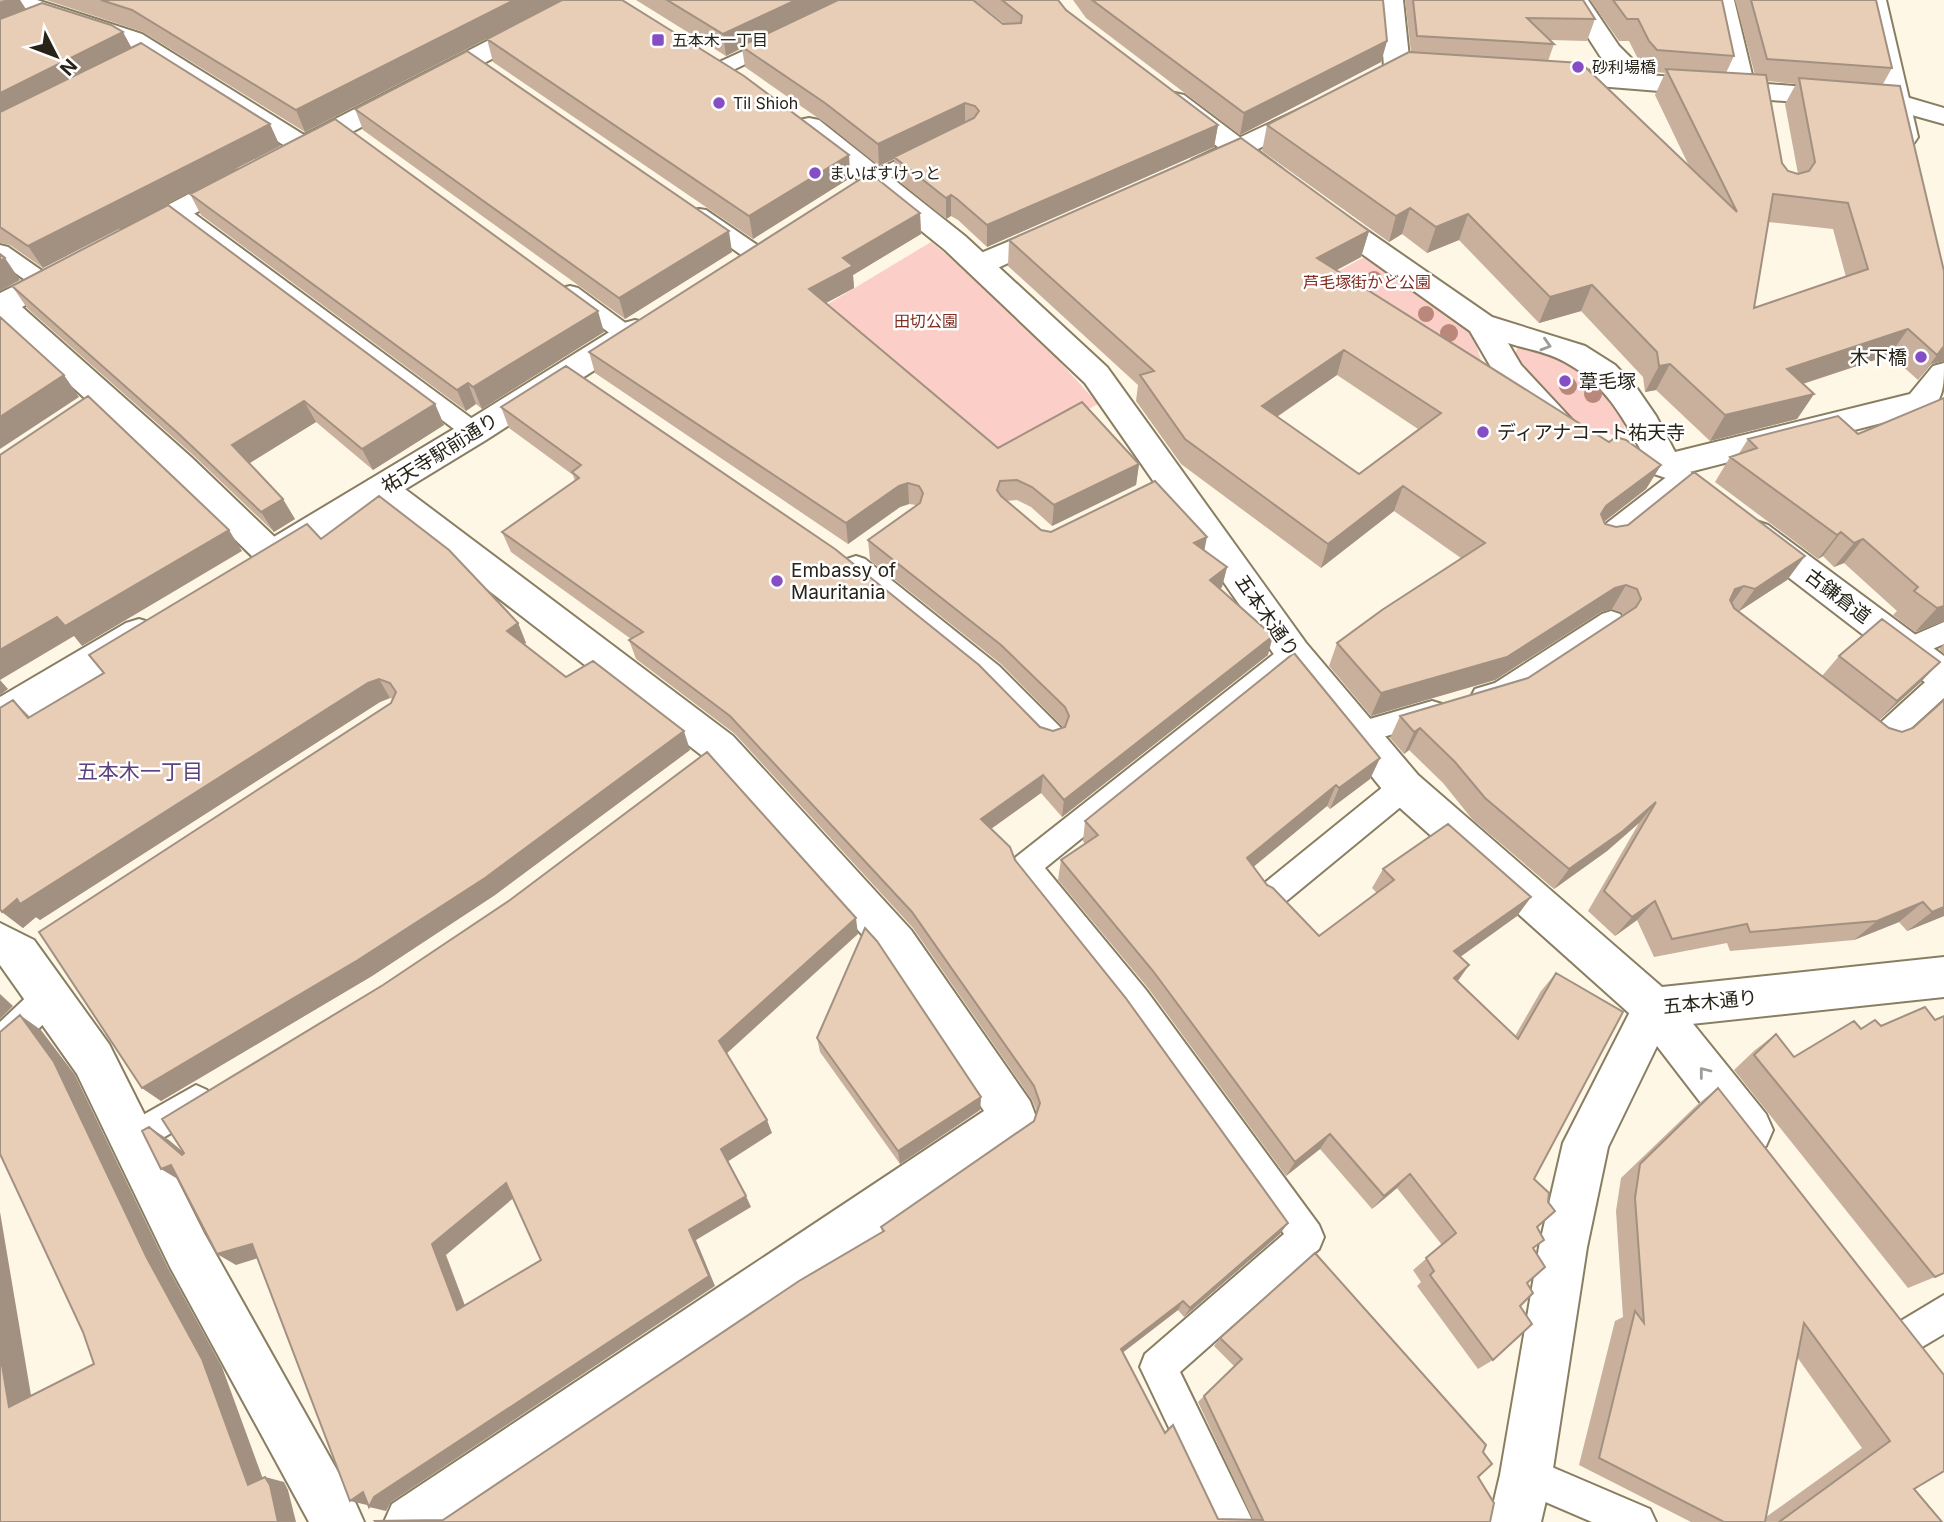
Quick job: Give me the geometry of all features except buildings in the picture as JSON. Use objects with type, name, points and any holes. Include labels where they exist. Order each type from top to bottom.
[{"type":"street","points":[[12,0],[45,19],[133,40],[303,146]]},
{"type":"street","points":[[104,250],[303,146],[352,134],[472,59],[586,0]]},
{"type":"street","points":[[1391,0],[1397,67]]},
{"type":"street","points":[[1576,0],[1609,51],[1639,81]]},
{"type":"street","points":[[1722,0],[1760,99]]},
{"type":"street","points":[[1874,0],[1912,168]]},
{"type":"street","points":[[1373,79],[1397,67],[1425,68]]},
{"type":"street","points":[[1522,74],[1639,81],[1760,99],[1896,102],[1944,116]]},
{"type":"street","points":[[1151,83],[1297,194],[1481,324],[1574,353],[1604,373],[1625,395],[1684,479]]},
{"type":"street","points":[[1176,177],[1238,150],[1336,99]]},
{"type":"street","name":"五本木通り","points":[[786,110],[861,186],[979,265],[1096,375],[1159,485],[1404,787],[1654,1008],[1944,977]]},
{"type":"street","points":[[979,265],[1078,221]]},
{"type":"street","points":[[1,305],[80,263]]},
{"type":"street","name":"祐天寺駅前通り","points":[[1,305],[93,406],[179,465],[260,562],[474,432],[582,379],[627,335],[662,313]]},
{"type":"street","points":[[1481,324],[1510,373],[1551,419],[1583,439]]},
{"type":"street","points":[[1629,455],[1684,479],[1921,402],[1944,374]]},
{"type":"street","points":[[381,489],[708,755],[896,943],[1014,1117],[410,1522]]},
{"type":"street","name":"古鎌倉道","points":[[1736,519],[1944,679]]},
{"type":"street","points":[[0,716],[165,618]]},
{"type":"street","points":[[20,945],[48,997],[93,1059],[187,1250],[338,1522]]},
{"type":"street","points":[[1515,1522],[1526,1475],[1563,1247],[1586,1143],[1654,1008],[1774,1161]]},
{"type":"lane","points":[[724,67],[793,34]]},
{"type":"lane","points":[[132,64],[156,52]]},
{"type":"lane","points":[[472,59],[495,74]]},
{"type":"lane","points":[[861,186],[943,145]]},
{"type":"lane","points":[[687,207],[755,253]]},
{"type":"lane","points":[[177,211],[474,432]]},
{"type":"lane","points":[[0,252],[43,282]]},
{"type":"lane","points":[[550,278],[627,335]]},
{"type":"lane","points":[[1603,540],[1684,479]]},
{"type":"lane","points":[[869,545],[842,556],[990,674],[1051,736]]},
{"type":"lane","points":[[1359,733],[1504,691],[1611,621]]},
{"type":"lane","points":[[1907,649],[1944,632]]},
{"type":"lane","points":[[1234,1522],[1158,1367],[1307,1237],[1135,1000],[1026,866],[1293,653]]},
{"type":"lane","points":[[1847,715],[1879,740],[1944,679]]},
{"type":"lane","points":[[1273,894],[1404,787]]},
{"type":"lane","points":[[0,1043],[48,997]]},
{"type":"lane","points":[[132,1140],[223,1084]]},
{"type":"lane","points":[[1526,1475],[1637,1522]]},
{"type":"green space","name":"田切公園","points":[[931,242],[976,279],[1018,319],[1098,404],[989,463],[818,310]]},
{"type":"green space","name":"芦毛塚街かど公園","points":[[1366,256],[1471,327],[1483,367],[1324,279]]},
{"type":"green space","points":[[1517,348],[1551,355],[1586,375],[1602,388],[1614,403],[1622,419],[1625,435],[1591,429],[1562,410],[1536,384],[1515,356]]},
{"type":"place","name":"五本木一丁目","points":[[658,40]]},
{"type":"place","name":"砂利場橋","points":[[1578,67]]},
{"type":"place","name":"Til Shioh","points":[[719,103]]},
{"type":"place","name":"まいばすけっと","points":[[815,173]]},
{"type":"place","name":"木下橋","points":[[1921,357]]},
{"type":"place","name":"葦毛塚","points":[[1565,381]]},
{"type":"place","name":"ディアナコート祐天寺","points":[[1483,432]]},
{"type":"place","name":"Embassy of Mauritania","points":[[777,581]]},
{"type":"district","name":"五本木一丁目","points":[[140,771]]}]
